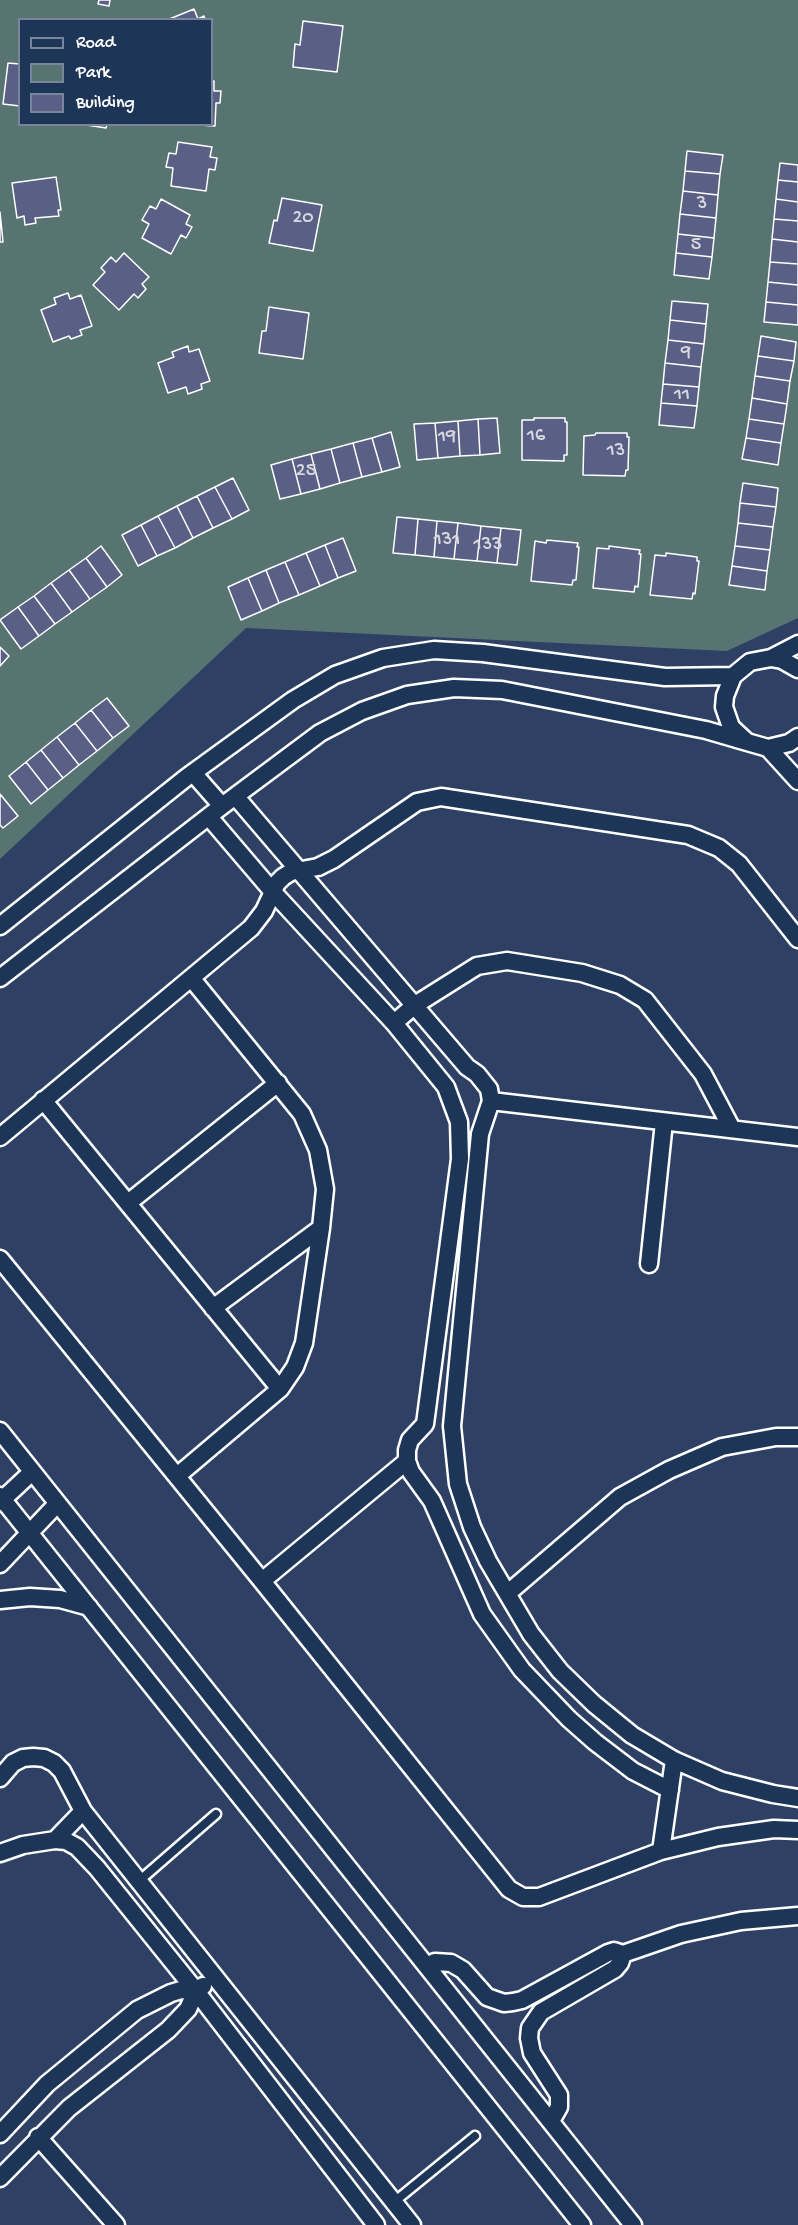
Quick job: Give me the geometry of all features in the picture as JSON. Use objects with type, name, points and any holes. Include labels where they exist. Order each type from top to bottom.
[{"type":"street","points":[[747,742],[731,727],[724,707],[725,696],[733,676],[750,662],[771,658],[798,644]]},
{"type":"street","points":[[0,926],[193,773],[293,700],[335,675],[383,658],[434,650],[483,652],[665,677],[733,676]]},
{"type":"street","points":[[771,658],[782,660],[798,669]]},
{"type":"street","points":[[0,978],[320,733],[362,711],[407,696],[454,688],[502,690],[706,730],[768,748],[789,743],[798,737]]},
{"type":"street","points":[[768,748],[798,781]]},
{"type":"street","points":[[193,773],[222,807],[273,892],[394,1023],[446,1087],[459,1122],[460,1159],[425,1424],[410,1440],[407,1450],[407,1461],[411,1472],[432,1502],[482,1614],[522,1670],[569,1719],[596,1742],[633,1771],[670,1790]]},
{"type":"street","points":[[0,1137],[251,928],[264,912],[283,877],[334,860],[417,802],[441,797],[458,799],[688,835],[719,848],[739,864],[798,939]]},
{"type":"street","points":[[222,807],[300,870],[489,1089],[491,1101],[480,1134],[452,1426],[458,1484],[472,1527],[484,1553],[531,1634],[560,1671],[594,1704],[632,1735],[674,1760],[722,1781],[798,1798]]},
{"type":"street","points":[[394,1023],[415,1005],[477,966],[507,961],[582,973],[620,985],[645,1000],[703,1074],[732,1130]]},
{"type":"street","points":[[177,1476],[280,1389],[295,1367],[304,1343],[325,1189],[318,1150],[302,1114],[192,979]]},
{"type":"street","points":[[446,1087],[467,1066]]},
{"type":"street","points":[[128,1203],[278,1083]]},
{"type":"street","points":[[43,1100],[280,1389]]},
{"type":"street","points":[[491,1101],[798,1137]]},
{"type":"street","points":[[649,1264],[664,1122]]},
{"type":"street","points":[[213,1308],[321,1228]]},
{"type":"street","points":[[0,1259],[509,1889],[523,1897],[539,1897],[661,1851],[718,1837],[774,1829],[798,1830]]},
{"type":"street","points":[[425,1424],[452,1426]]},
{"type":"street","points":[[0,1431],[633,2225]]},
{"type":"street","points":[[508,1593],[620,1497],[669,1470],[722,1447],[776,1437],[798,1437]]},
{"type":"street","points":[[262,1581],[407,1461]]},
{"type":"street","points":[[32,1472],[1,1499],[582,2225]]},
{"type":"street","points":[[0,1564],[57,1504]]},
{"type":"street","points":[[0,1600],[30,1597],[89,1607]]},
{"type":"street","points":[[0,1778],[13,1763],[23,1758],[44,1758],[54,1763],[62,1771],[83,1811],[412,2225]]},
{"type":"street","points":[[661,1851],[674,1760]]},
{"type":"street","points":[[55,1840],[83,1811]]},
{"type":"street","points":[[0,1852],[23,1845],[55,1840],[66,1841],[77,1847],[98,1868],[196,1991],[376,2225]]},
{"type":"street","points":[[427,1966],[435,1962],[452,1963],[463,1970],[488,1996],[504,2003],[513,2002],[530,1996],[601,1955],[614,1952],[623,1954],[681,1934],[741,1921],[798,1916]]},
{"type":"street","points":[[551,2121],[559,2107],[559,2095],[532,2053],[530,2028],[541,2012],[615,1969],[623,1954]]},
{"type":"street","points":[[0,2178],[69,2108],[168,2030],[188,2009],[196,1991],[214,1976]]},
{"type":"street","points":[[0,2133],[47,2084],[137,2010],[162,1995],[181,1990],[196,1991]]},
{"type":"street","points":[[290,2114],[310,2098]]},
{"type":"street","points":[[38,2137],[116,2225]]},
{"type":"lane","points":[[139,1881],[216,1814]]},
{"type":"lane","points":[[394,2202],[475,2136]]},
{"type":"green space","points":[[0,0],[798,0],[798,618],[727,651],[246,628],[0,859]]},
{"type":"building","points":[[99,0],[110,0],[109,6],[98,4]]},
{"type":"building","points":[[194,9],[198,18],[172,18]]},
{"type":"building","points":[[303,21],[343,26],[337,72],[293,67],[295,44],[300,45]]},
{"type":"building","points":[[8,63],[18,64],[18,106],[3,104]]},
{"type":"building","points":[[213,81],[214,91],[221,91],[220,103],[216,103],[215,126],[213,126]]},
{"type":"building","points":[[178,142],[212,147],[210,157],[217,158],[215,170],[209,169],[206,191],[171,186],[173,168],[166,167],[169,153],[176,154]]},
{"type":"building","points":[[687,151],[723,155],[720,174],[685,171]]},
{"type":"building","points":[[780,163],[798,165],[798,182],[778,180]]},
{"type":"building","points":[[685,171],[720,174],[718,195],[683,191]]},
{"type":"building","points":[[56,177],[61,210],[58,210],[59,216],[35,218],[36,223],[25,225],[24,216],[17,218],[12,183]]},
{"type":"building","points":[[778,180],[798,182],[798,202],[776,199]]},
{"type":"building","points":[[683,191],[718,195],[716,218],[680,214]]},
{"type":"building","points":[[282,198],[322,205],[313,251],[269,243]]},
{"type":"building","points":[[161,199],[190,215],[186,224],[192,227],[186,238],[181,235],[171,254],[142,238],[149,224],[142,220],[150,206],[156,209]]},
{"type":"building","points":[[776,199],[798,202],[798,221],[774,219]]},
{"type":"building","points":[[0,212],[3,242],[0,242]]},
{"type":"building","points":[[680,214],[716,218],[714,238],[678,234]]},
{"type":"building","points":[[774,219],[798,221],[798,242],[772,239]]},
{"type":"building","points":[[678,234],[714,238],[712,257],[676,253]]},
{"type":"building","points":[[772,239],[798,242],[798,264],[770,262]]},
{"type":"building","points":[[124,253],[149,277],[142,284],[146,289],[138,298],[134,294],[119,310],[93,285],[105,272],[101,268],[111,257],[116,262]]},
{"type":"building","points":[[676,253],[712,257],[709,279],[674,275]]},
{"type":"building","points":[[770,262],[798,264],[798,285],[768,282]]},
{"type":"building","points":[[768,282],[798,285],[798,305],[766,302]]},
{"type":"building","points":[[68,293],[70,299],[81,295],[92,326],[80,330],[82,335],[71,339],[69,336],[53,342],[41,310],[56,304],[54,298]]},
{"type":"building","points":[[672,301],[708,304],[706,324],[670,320]]},
{"type":"building","points":[[766,302],[798,305],[798,325],[764,322]]},
{"type":"building","points":[[269,307],[309,313],[303,359],[259,353],[262,331],[266,331]]},
{"type":"building","points":[[670,320],[706,324],[704,344],[668,340]]},
{"type":"building","points":[[761,336],[796,342],[794,361],[758,356]]},
{"type":"building","points":[[668,340],[704,344],[701,367],[665,363]]},
{"type":"building","points":[[188,346],[189,352],[199,349],[210,381],[201,384],[202,389],[188,394],[186,387],[168,393],[158,363],[174,357],[172,352]]},
{"type":"building","points":[[758,356],[794,361],[790,381],[755,376]]},
{"type":"building","points":[[665,363],[701,367],[699,387],[663,384]]},
{"type":"building","points":[[755,376],[790,381],[787,404],[752,398]]},
{"type":"building","points":[[663,384],[699,387],[697,406],[661,403]]},
{"type":"building","points":[[752,398],[787,404],[784,424],[749,419]]},
{"type":"building","points":[[661,403],[697,406],[694,428],[659,425]]},
{"type":"building","points":[[497,418],[500,453],[480,455],[478,419]]},
{"type":"building","points":[[534,418],[565,418],[567,455],[564,455],[564,461],[522,460],[522,420],[534,420]]},
{"type":"building","points":[[478,419],[480,455],[460,456],[458,421]]},
{"type":"building","points":[[749,419],[784,424],[781,443],[746,438]]},
{"type":"building","points":[[458,421],[460,456],[438,458],[435,423]]},
{"type":"building","points":[[435,423],[438,458],[417,460],[414,424]]},
{"type":"building","points":[[391,432],[400,467],[382,472],[372,438]]},
{"type":"building","points":[[596,433],[627,433],[629,437],[628,470],[625,476],[583,475],[584,436]]},
{"type":"building","points":[[372,438],[382,472],[362,477],[353,443]]},
{"type":"building","points":[[746,438],[781,443],[778,465],[742,459]]},
{"type":"building","points":[[353,443],[362,477],[340,483],[331,449]]},
{"type":"building","points":[[331,449],[340,483],[320,489],[311,454]]},
{"type":"building","points":[[311,454],[320,489],[301,494],[292,459]]},
{"type":"building","points":[[292,459],[301,494],[280,499],[271,465]]},
{"type":"building","points":[[233,478],[249,510],[232,519],[215,487]]},
{"type":"building","points":[[743,483],[778,488],[776,507],[740,503]]},
{"type":"building","points":[[215,487],[232,519],[213,528],[197,496]]},
{"type":"building","points":[[197,496],[213,528],[193,538],[177,506]]},
{"type":"building","points":[[740,503],[776,507],[773,527],[738,523]]},
{"type":"building","points":[[177,506],[193,538],[175,548],[158,516]]},
{"type":"building","points":[[158,516],[175,548],[157,556],[141,525]]},
{"type":"building","points":[[397,517],[418,519],[415,555],[393,553]]},
{"type":"building","points":[[418,519],[437,521],[434,557],[415,555]]},
{"type":"building","points":[[437,521],[458,523],[454,559],[434,557]]},
{"type":"building","points":[[458,523],[481,526],[477,561],[454,559]]},
{"type":"building","points":[[738,523],[773,527],[770,550],[735,546]]},
{"type":"building","points":[[141,525],[157,556],[138,566],[122,535]]},
{"type":"building","points":[[481,526],[501,528],[497,563],[477,561]]},
{"type":"building","points":[[501,528],[521,530],[517,565],[497,563]]},
{"type":"building","points":[[343,538],[356,571],[338,578],[325,545]]},
{"type":"building","points":[[547,540],[578,543],[576,580],[573,580],[572,585],[531,581],[535,541],[546,543]]},
{"type":"building","points":[[325,545],[338,578],[320,586],[306,553]]},
{"type":"building","points":[[101,546],[122,575],[107,587],[86,558]]},
{"type":"building","points":[[609,546],[640,550],[638,587],[635,586],[634,592],[593,588],[597,548],[609,549]]},
{"type":"building","points":[[735,546],[770,550],[767,571],[732,566]]},
{"type":"building","points":[[306,553],[320,586],[299,595],[285,562]]},
{"type":"building","points":[[666,553],[697,557],[699,561],[695,594],[693,593],[692,599],[650,595],[655,555],[666,556]]},
{"type":"building","points":[[86,558],[107,587],[90,599],[69,570]]},
{"type":"building","points":[[285,562],[299,595],[279,603],[266,570]]},
{"type":"building","points":[[732,566],[767,571],[765,590],[729,585]]},
{"type":"building","points":[[69,570],[90,599],[72,612],[51,583]]},
{"type":"building","points":[[266,570],[279,603],[262,611],[248,578]]},
{"type":"building","points":[[248,578],[262,611],[241,620],[228,587]]},
{"type":"building","points":[[51,583],[72,612],[55,624],[34,596]]},
{"type":"building","points":[[34,596],[55,624],[39,636],[18,607]]},
{"type":"building","points":[[18,607],[39,636],[21,649],[0,620]]},
{"type":"building","points":[[0,647],[9,656],[0,666]]},
{"type":"building","points":[[107,698],[129,726],[113,738],[91,710]]},
{"type":"building","points":[[91,710],[113,738],[97,751],[75,723]]},
{"type":"building","points":[[75,723],[97,751],[79,765],[57,737]]},
{"type":"building","points":[[57,737],[79,765],[63,778],[41,750]]},
{"type":"building","points":[[41,750],[63,778],[48,790],[26,762]]},
{"type":"building","points":[[26,762],[48,790],[31,804],[9,776]]},
{"type":"building","points":[[0,794],[18,816],[3,828],[0,825]]}]
